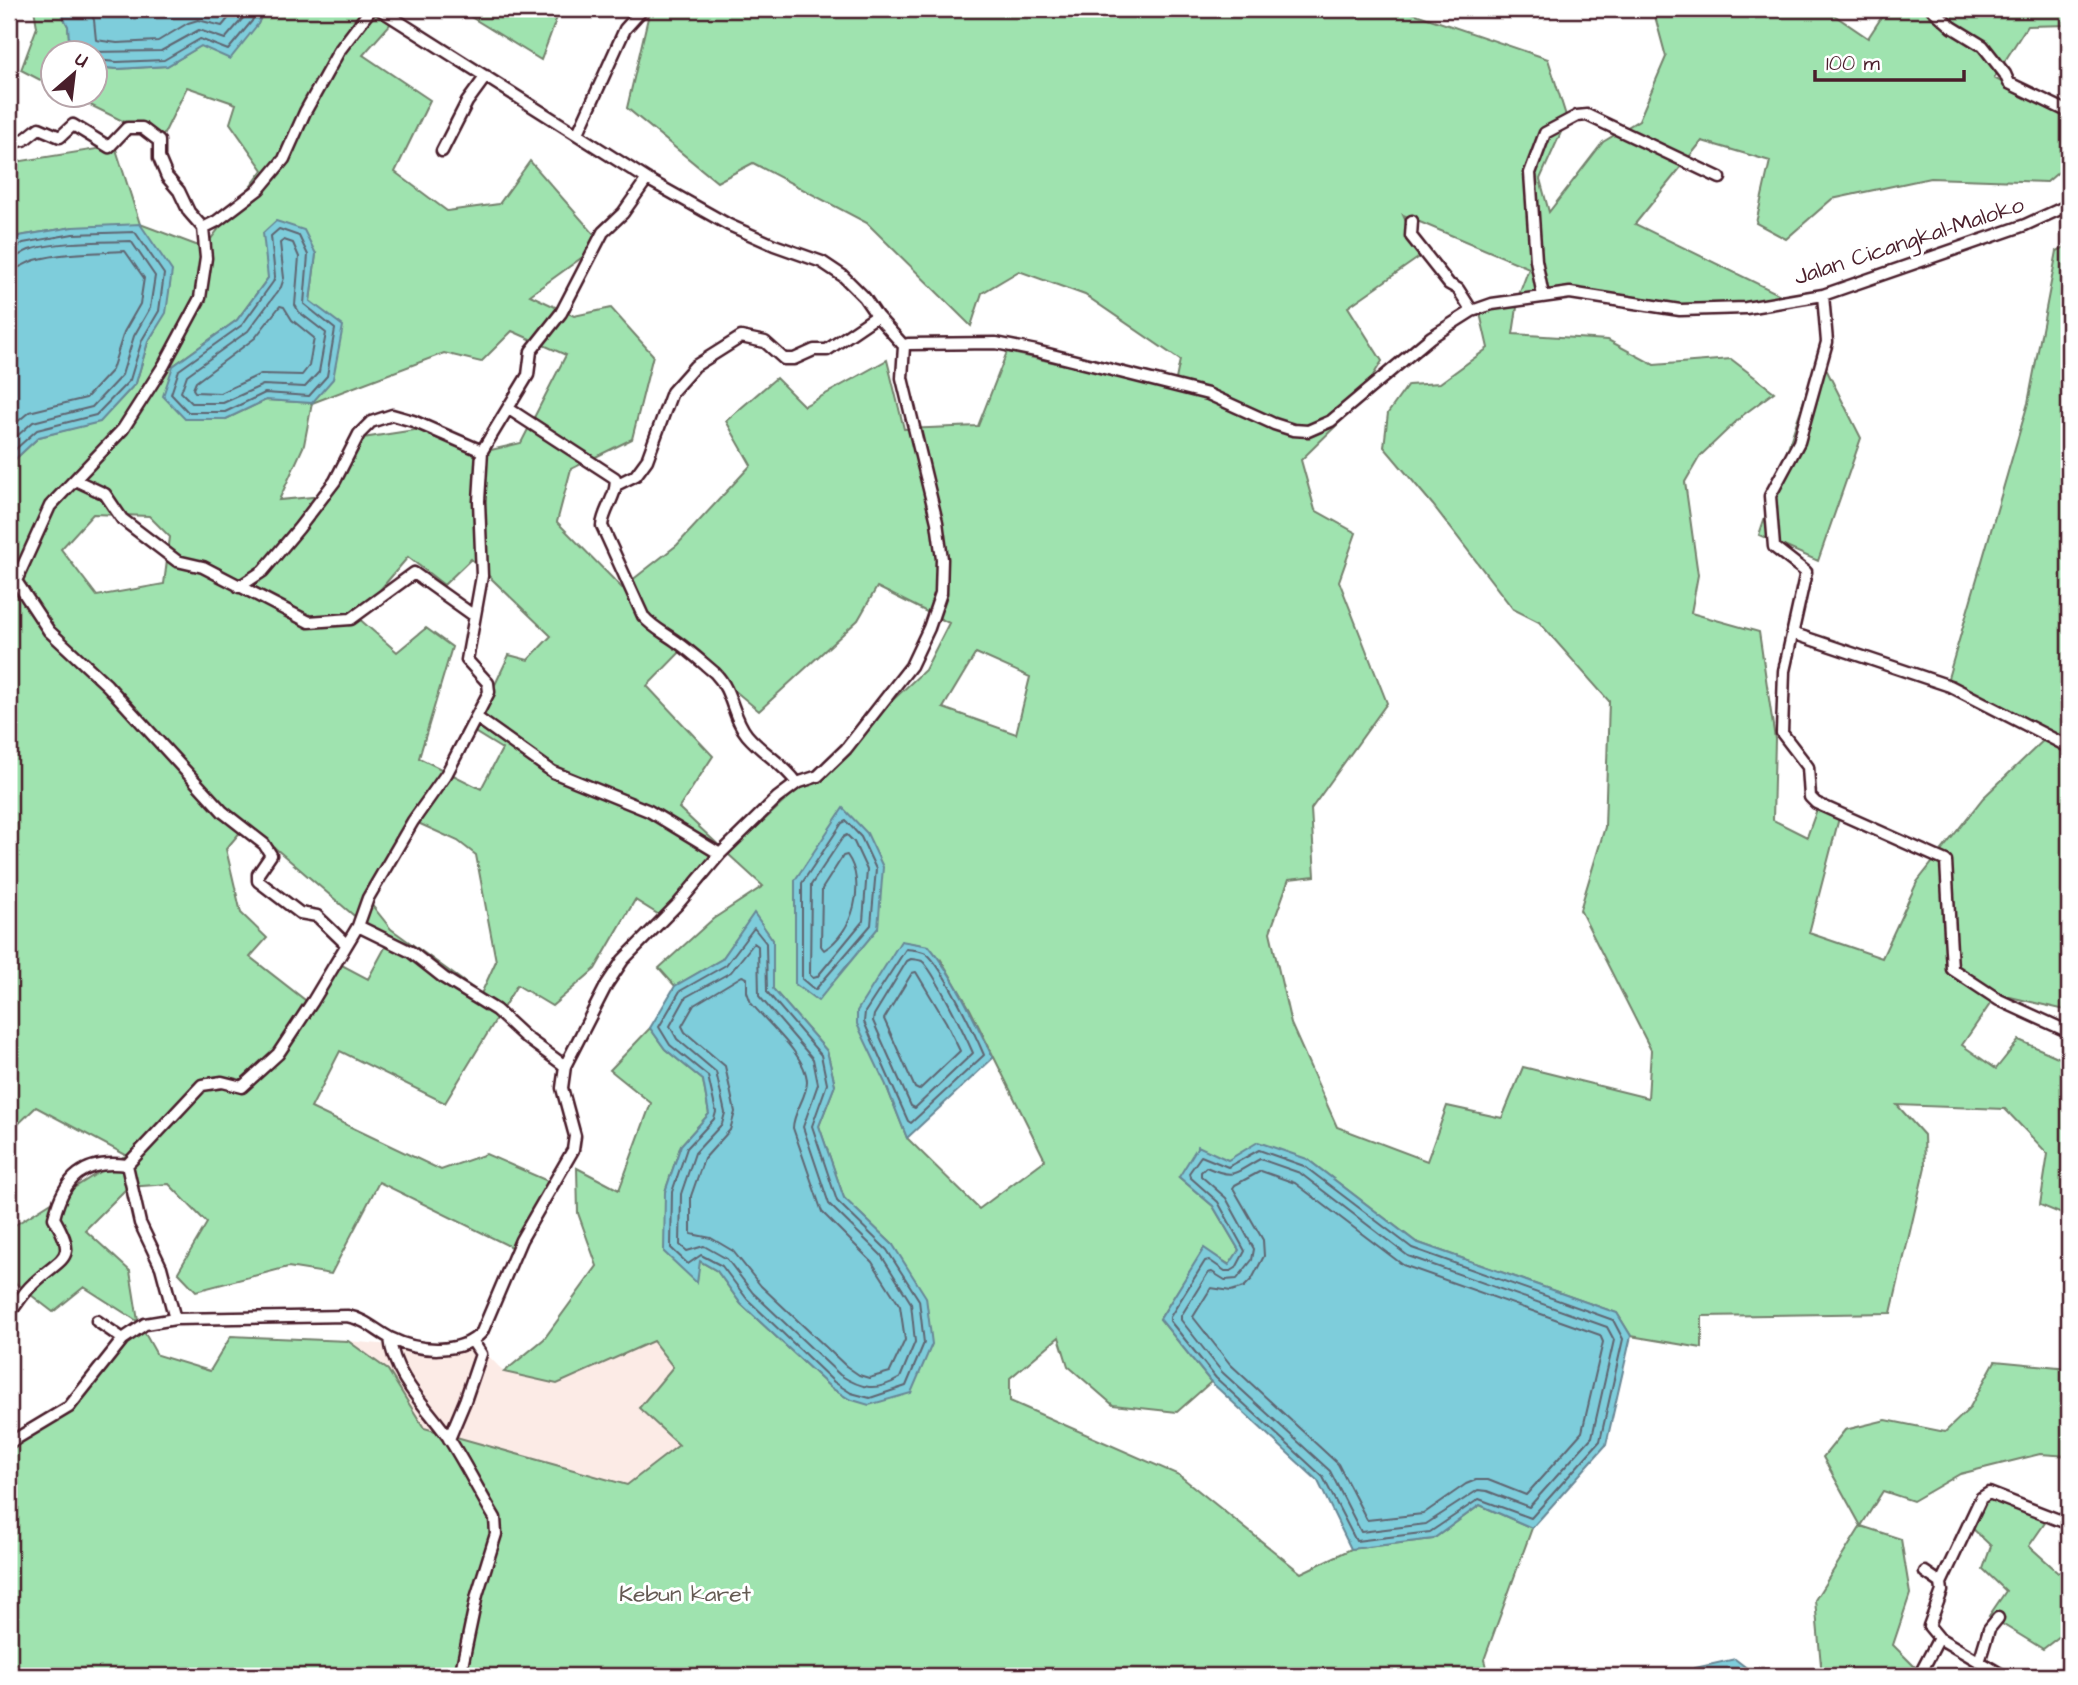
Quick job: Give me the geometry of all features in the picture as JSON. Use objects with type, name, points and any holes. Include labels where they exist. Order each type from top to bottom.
[{"type":"street","points":[[203,228],[218,221],[259,189],[284,159],[305,112],[339,51],[371,9]]},
{"type":"street","points":[[9,1443],[69,1407],[123,1339],[145,1324],[175,1319],[347,1316],[361,1318],[390,1338],[438,1349],[473,1342],[490,1316],[522,1240],[573,1150],[575,1136],[562,1088],[565,1066],[607,984],[622,960],[678,904],[720,853],[777,798],[797,783],[818,776],[846,749],[911,666],[929,628],[941,593],[942,559],[937,522],[902,378],[904,346],[864,297],[843,276],[822,262],[774,246],[729,225],[647,179],[379,9]]},
{"type":"street","points":[[578,133],[625,29],[643,9]]},
{"type":"street","points":[[1933,9],[1952,27],[1983,46],[2009,83],[2069,111]]},
{"type":"street","points":[[442,151],[467,102],[486,76]]},
{"type":"street","points":[[1543,296],[1536,260],[1530,173],[1545,133],[1577,116],[1587,115],[1720,178]]},
{"type":"street","points":[[9,143],[23,140],[40,128],[60,136],[73,125],[109,147],[127,128],[142,128],[159,141],[159,158],[167,177],[189,212],[203,228],[206,258],[200,298],[193,315],[123,429],[50,506],[16,581],[49,631],[107,685],[223,812],[264,844],[271,855],[258,874],[258,881],[300,913],[317,916],[346,944]]},
{"type":"street","points":[[127,1165],[202,1085],[222,1082],[242,1087],[278,1054],[358,926],[368,898],[413,821],[447,773],[489,692],[488,683],[467,660],[482,576],[479,500],[482,451],[528,375],[531,351],[561,313],[603,232],[623,213],[647,179]]},
{"type":"street","name":"Jalan Cicangkal–Maloko","points":[[904,346],[996,343],[1036,351],[1208,394],[1274,424],[1308,431],[1331,421],[1431,337],[1472,311],[1492,303],[1570,293],[1680,310],[1746,308],[1823,295],[2025,225],[2069,205]]},
{"type":"street","points":[[1412,221],[1411,236],[1449,284],[1458,289],[1472,311]]},
{"type":"street","points":[[1823,295],[1827,342],[1799,442],[1770,496],[1774,547],[1806,572],[1783,671],[1782,733],[1808,767],[1810,797],[1816,803],[1946,861],[1952,969],[1999,1000],[2069,1032]]},
{"type":"street","points":[[616,485],[636,475],[647,460],[672,392],[695,366],[741,337],[765,342],[784,359],[794,359],[814,349],[827,350],[877,316]]},
{"type":"street","points":[[509,409],[615,478],[616,485],[603,516],[602,526],[643,616],[651,626],[677,642],[717,675],[729,691],[744,732],[787,768],[797,783]]},
{"type":"street","points":[[239,587],[263,571],[299,528],[335,481],[359,434],[371,422],[392,415],[414,421],[482,451]]},
{"type":"street","points":[[75,480],[105,494],[122,519],[177,561],[203,566],[309,622],[351,619],[414,573],[473,615]]},
{"type":"street","points":[[1793,633],[1950,687],[2069,747]]},
{"type":"street","points":[[476,717],[553,772],[649,811],[720,853]]},
{"type":"street","points":[[358,926],[411,952],[444,978],[496,1010],[524,1036],[565,1066]]},
{"type":"street","points":[[9,1314],[33,1284],[62,1261],[67,1249],[65,1237],[54,1218],[59,1198],[73,1177],[91,1165],[127,1165]]},
{"type":"street","points":[[127,1165],[140,1223],[161,1267],[175,1319]]},
{"type":"street","points":[[97,1321],[123,1339]]},
{"type":"street","points":[[390,1338],[391,1353],[406,1379],[449,1439],[495,1518],[496,1534],[477,1595],[460,1676]]},
{"type":"street","points":[[449,1439],[466,1401],[481,1354],[473,1342]]},
{"type":"street","points":[[2004,1676],[1939,1638],[1929,1626],[1942,1591],[1941,1583],[1980,1498],[1989,1493],[2069,1524]]},
{"type":"street","points":[[1925,1572],[1941,1583]]},
{"type":"street","points":[[1979,1662],[1989,1629],[1998,1618]]},
{"type":"street","points":[[1919,1676],[1939,1638]]},
{"type":"shaded area","points":[[348,1341],[433,1349],[474,1341],[504,1372],[557,1384],[653,1341],[673,1366],[680,1445],[627,1485],[424,1428],[388,1370]]},
{"type":"green space","points":[[34,9],[59,9],[68,26],[69,38],[38,38],[38,79],[21,70],[37,27]]},
{"type":"green space","name":"Kebun karet","points":[[264,9],[378,9],[394,20],[363,55],[430,100],[395,172],[447,211],[499,204],[530,161],[602,243],[530,295],[574,316],[611,308],[653,355],[632,439],[571,469],[557,522],[622,588],[677,545],[751,465],[726,421],[776,378],[804,406],[887,360],[904,429],[978,426],[1007,352],[1174,389],[1180,360],[1085,295],[1019,271],[982,293],[971,326],[867,223],[753,163],[717,182],[627,108],[650,9],[1401,9],[1548,59],[1567,119],[1540,179],[1549,212],[1603,142],[1639,120],[1666,57],[1653,9],[1825,9],[1868,38],[1887,9],[2069,9],[2069,25],[2027,26],[1994,78],[2066,115],[2069,124],[2069,163],[2047,182],[1930,178],[1832,199],[1786,239],[1756,223],[1770,161],[1702,141],[1635,224],[1789,299],[1681,309],[1589,291],[1518,301],[1513,334],[1608,340],[1654,365],[1731,359],[1774,392],[1743,415],[1700,456],[1685,482],[1698,575],[1691,613],[1759,632],[1775,739],[1773,820],[1807,837],[1817,809],[1839,818],[1809,933],[1882,958],[1917,882],[1983,798],[2048,736],[1946,685],[2028,403],[2057,251],[2069,245],[2069,474],[2064,499],[2069,519],[2069,1005],[2065,1010],[1997,994],[1962,1045],[1996,1069],[2019,1040],[2069,1062],[2069,1217],[2040,1205],[2048,1154],[2005,1109],[1897,1105],[1924,1135],[1925,1167],[1891,1313],[1702,1316],[1702,1348],[1631,1336],[1617,1313],[1416,1242],[1307,1159],[1228,1160],[1179,1177],[1213,1206],[1239,1250],[1230,1265],[1204,1249],[1160,1319],[1211,1382],[1177,1412],[1113,1405],[1068,1366],[1059,1337],[1010,1378],[1010,1401],[1179,1475],[1301,1573],[1351,1549],[1433,1539],[1480,1505],[1532,1528],[1484,1660],[1489,1676],[9,1676],[9,1443],[68,1407],[137,1321],[84,1287],[53,1312],[9,1278],[12,1227],[126,1155],[36,1107],[9,1133],[9,547],[17,527],[9,524],[9,465],[39,437],[100,421],[136,383],[148,342],[165,313],[73,227],[19,236],[9,246],[9,163],[115,146],[140,224],[204,248],[263,170],[230,123],[236,104],[187,87],[161,140],[96,108],[108,108],[108,68],[167,66],[201,46],[258,24]],"holes":[[[1403,215],[1529,268],[1517,300],[1479,309],[1488,348],[1440,383],[1408,385],[1388,413],[1384,447],[1433,505],[1513,609],[1539,622],[1609,701],[1605,827],[1580,910],[1651,1050],[1648,1098],[1523,1067],[1502,1118],[1447,1106],[1427,1161],[1337,1127],[1291,1024],[1270,932],[1289,879],[1315,876],[1311,809],[1387,703],[1339,581],[1356,533],[1315,510],[1301,460],[1351,411],[1382,361],[1348,307],[1421,256]],[[316,254],[310,301],[312,403],[266,400],[226,419],[173,366],[237,320],[268,278]],[[512,331],[566,355],[521,443],[478,453],[434,427],[350,440],[323,496],[279,500],[304,445],[312,403],[444,353],[481,362]],[[93,514],[149,516],[170,537],[164,584],[97,596],[61,549]],[[408,557],[444,585],[471,559],[551,636],[528,660],[509,655],[473,731],[502,749],[481,789],[419,758],[452,647],[426,628],[397,652],[357,617]],[[877,587],[949,623],[925,670],[728,854],[679,808],[713,756],[647,686],[684,648],[759,711],[858,620]],[[976,653],[1030,677],[1016,734],[943,708]],[[418,823],[458,841],[476,855],[496,961],[481,994],[391,929],[371,904]],[[247,824],[387,944],[368,979],[340,964],[309,1003],[250,957],[267,938],[241,913],[226,849]],[[728,854],[763,886],[713,919],[659,968],[675,986],[722,959],[754,914],[773,940],[773,989],[827,1051],[835,1085],[819,1126],[844,1198],[893,1245],[849,1399],[830,1387],[741,1304],[717,1271],[699,1261],[697,1282],[665,1252],[665,1192],[681,1145],[709,1114],[703,1080],[665,1049],[650,1028],[610,1070],[651,1103],[619,1190],[577,1168],[578,1213],[597,1266],[544,1339],[504,1372],[557,1384],[653,1341],[673,1367],[639,1408],[679,1445],[627,1485],[424,1428],[388,1370],[348,1341],[231,1336],[210,1371],[157,1355],[138,1321],[130,1271],[85,1230],[128,1187],[169,1184],[207,1223],[178,1272],[196,1291],[288,1267],[331,1274],[379,1182],[511,1247],[544,1198],[550,1182],[486,1154],[441,1170],[311,1108],[340,1051],[445,1103],[517,985],[552,1006],[595,969],[635,900],[661,916]],[[941,960],[970,1009],[1045,1160],[979,1209],[907,1138],[886,1085]]]},
{"type":"green space","points":[[458,9],[560,9],[541,60]]},
{"type":"green space","points":[[1819,355],[1861,438],[1818,561],[1759,535]]},
{"type":"green space","points":[[1995,1361],[2069,1368],[2069,1456],[2040,1454],[1960,1474],[1913,1501],[1883,1491],[1861,1526],[1823,1457],[1845,1430],[1886,1420],[1945,1432],[1969,1409]]},
{"type":"green space","points":[[1987,1494],[2049,1517],[2029,1546],[2058,1572],[2069,1565],[2069,1629],[2043,1649],[1989,1616],[2006,1591],[1983,1569],[1991,1546],[1968,1524]]},
{"type":"green space","points":[[1861,1526],[1901,1539],[1910,1594],[1893,1645],[1916,1668],[1911,1676],[1822,1676],[1815,1600]]},
{"type":"water","points":[[59,9],[264,9],[258,24],[230,59],[201,46],[167,66],[108,68],[108,38],[69,38],[68,26]]},
{"type":"water","points":[[276,221],[304,230],[316,254],[310,301],[343,326],[333,379],[312,403],[266,400],[226,419],[185,419],[163,396],[173,366],[237,320],[268,278],[263,233]]},
{"type":"water","points":[[140,224],[172,271],[166,313],[148,342],[136,383],[100,422],[39,437],[9,465],[9,246],[19,236],[73,227]]},
{"type":"water","points":[[843,808],[867,833],[883,867],[878,928],[818,1001],[795,984],[795,880]]},
{"type":"water","points":[[754,913],[773,940],[773,989],[827,1051],[835,1085],[819,1126],[844,1198],[893,1245],[926,1297],[932,1344],[911,1393],[869,1405],[849,1399],[830,1387],[741,1304],[717,1271],[700,1261],[697,1283],[664,1252],[665,1192],[681,1145],[709,1114],[703,1080],[665,1049],[650,1028],[675,986],[722,959]]},
{"type":"water","points":[[901,941],[929,946],[972,1014],[993,1058],[907,1138],[857,1024],[857,1011]]},
{"type":"water","points":[[1258,1142],[1307,1159],[1416,1242],[1617,1313],[1631,1336],[1606,1445],[1532,1528],[1480,1505],[1433,1539],[1351,1549],[1318,1481],[1211,1382],[1160,1319],[1204,1248],[1229,1265],[1239,1250],[1213,1206],[1179,1177],[1198,1146],[1228,1160]]},
{"type":"water","points":[[1735,1659],[1757,1676],[1703,1676],[1695,1668]]}]
